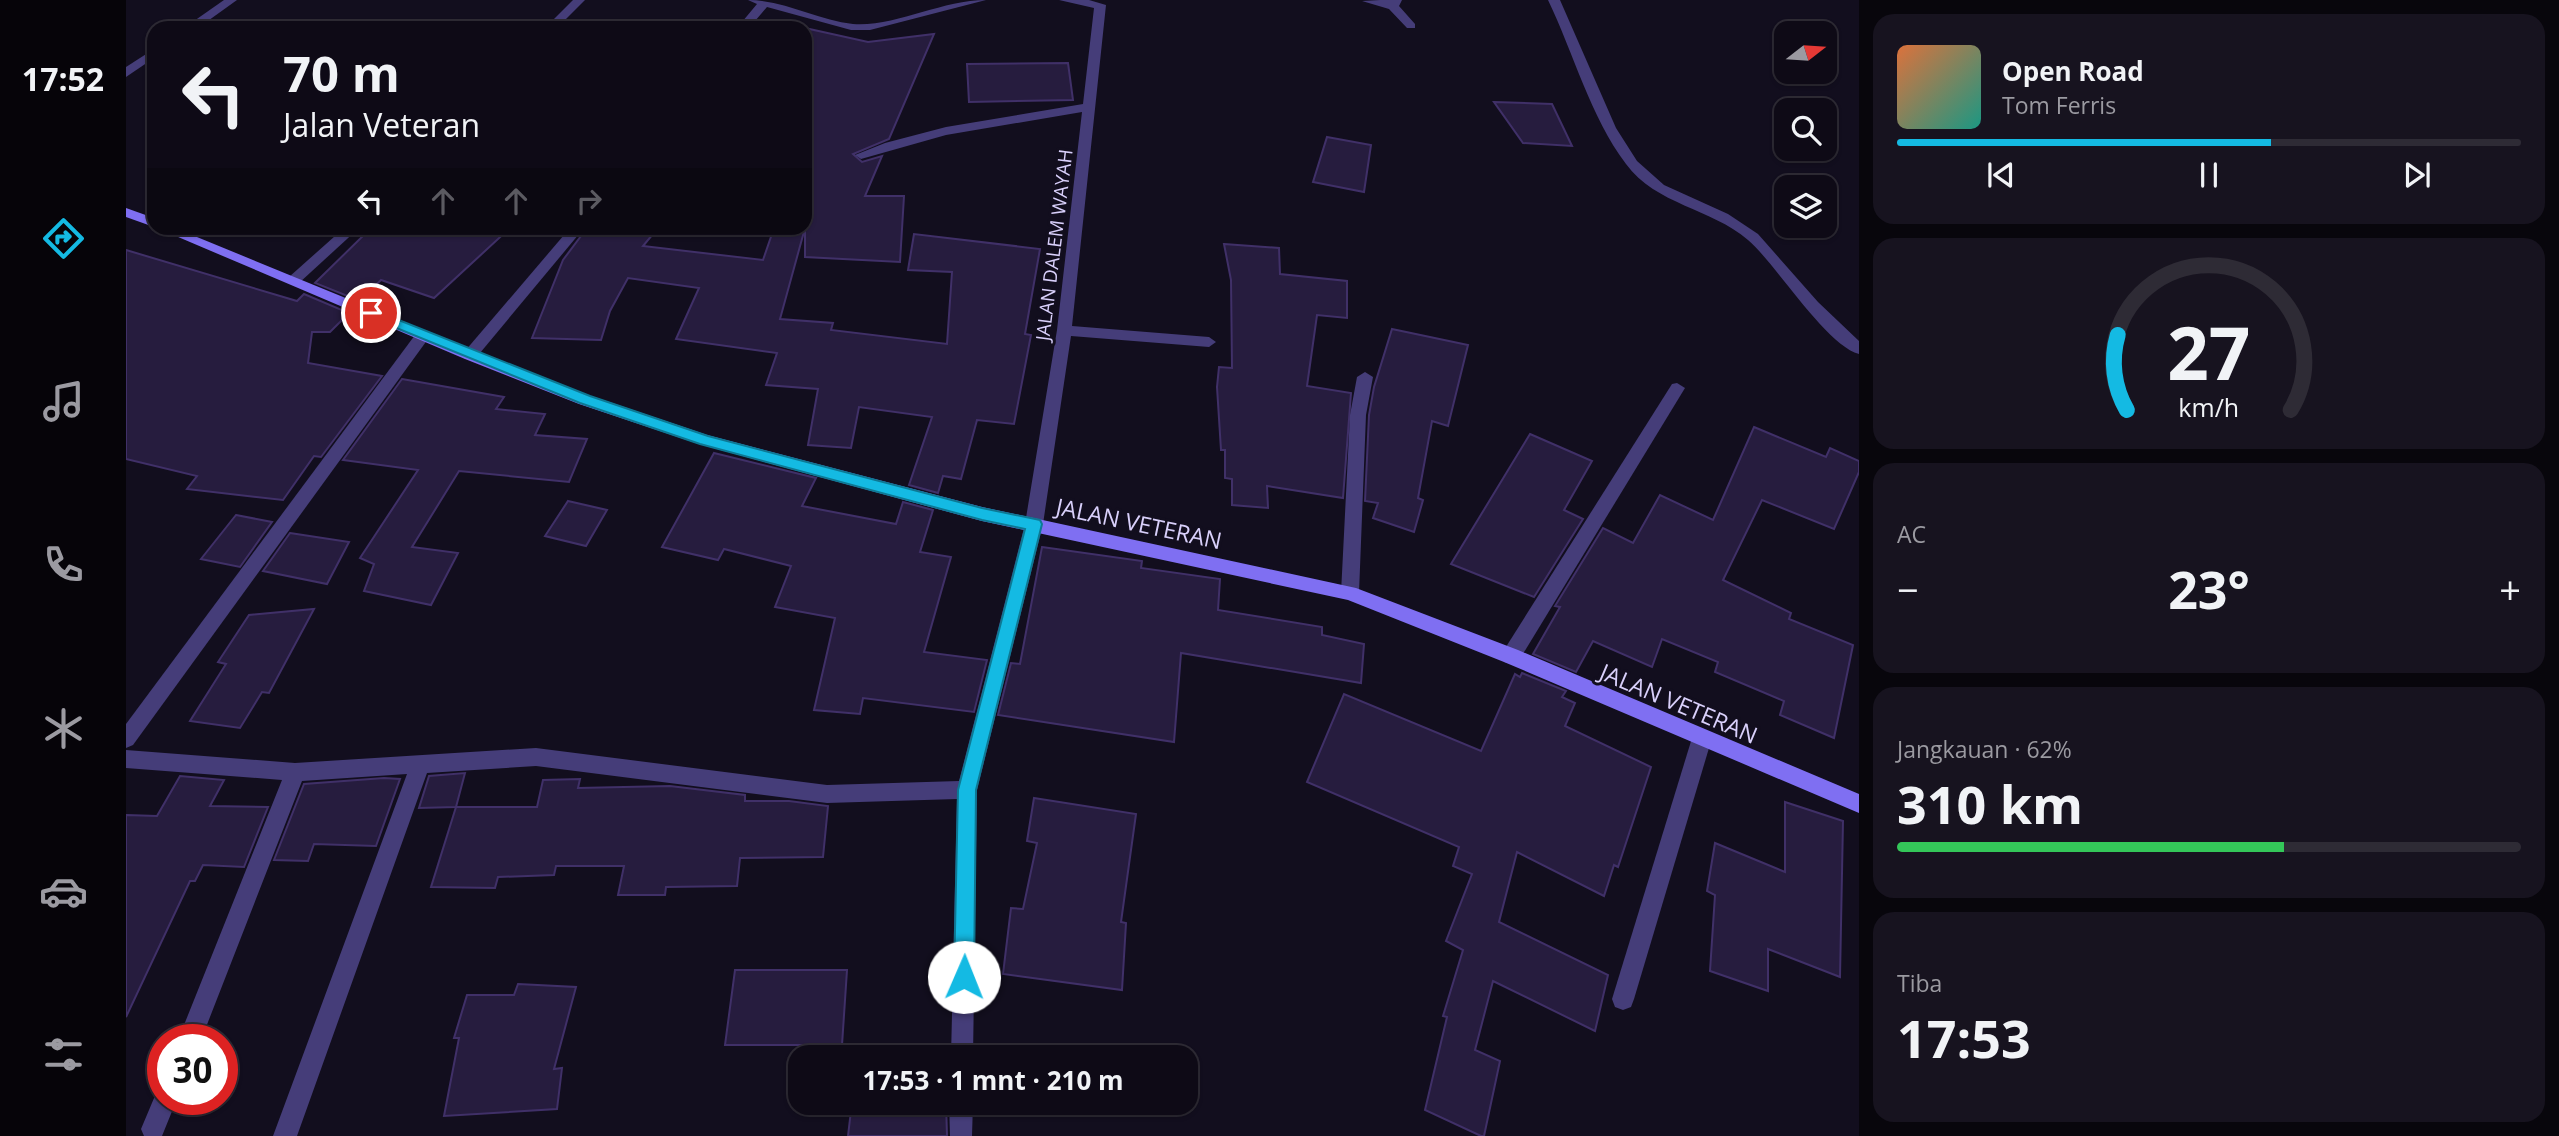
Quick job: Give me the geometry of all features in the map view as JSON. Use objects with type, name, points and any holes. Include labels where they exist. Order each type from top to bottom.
[{"type":"street","points":[[200,21],[231,0]]},
{"type":"street","points":[[558,21],[579,0]]},
{"type":"street","points":[[747,21],[759,1],[851,27],[870,27],[980,0]]},
{"type":"street","name":"JALAN DALEM WAYAH","points":[[962,1045],[967,790],[1034,524],[1064,330],[1103,2],[1065,0]]},
{"type":"street","points":[[1554,0],[1612,130],[1630,163],[1650,183],[1674,198],[1717,216],[1752,236],[1800,292],[1859,349]]},
{"type":"street","points":[[1368,1],[1394,3],[1411,26]]},
{"type":"street","points":[[126,73],[147,58]]},
{"type":"street","points":[[861,155],[918,135],[976,122],[1090,107]]},
{"type":"street","name":"JALAN VETERAN","points":[[126,212],[147,220]]},
{"type":"street","name":"JALAN VETERAN","points":[[184,235],[470,355],[585,400],[705,440],[982,514],[1350,593],[1511,656],[1859,804]]},
{"type":"street","points":[[295,280],[344,235]]},
{"type":"street","points":[[470,355],[571,235]]},
{"type":"street","points":[[1064,330],[1209,342]]},
{"type":"street","points":[[126,739],[423,335]]},
{"type":"street","points":[[1350,593],[1358,415],[1365,377]]},
{"type":"street","points":[[1511,656],[1677,388]]},
{"type":"street","points":[[1623,999],[1702,738]]},
{"type":"street","points":[[126,759],[295,772],[536,757],[827,794],[967,790]]},
{"type":"street","points":[[285,1136],[419,764]]},
{"type":"street","points":[[195,1024],[295,772]]},
{"type":"street","points":[[153,1129],[159,1115]]},
{"type":"street","points":[[961,1115],[961,1135]]},
{"type":"building","points":[[812,30],[868,42],[934,34],[889,139],[853,154],[862,162],[882,156],[865,196],[904,196],[900,262],[805,257],[805,235],[812,235]]},
{"type":"building","points":[[1068,63],[1073,100],[969,102],[967,64]]},
{"type":"building","points":[[1494,102],[1552,104],[1572,146],[1523,143]]},
{"type":"building","points":[[1327,137],[1371,145],[1364,192],[1313,182]]},
{"type":"building","points":[[914,234],[1040,249],[1025,334],[1031,335],[1014,424],[977,420],[961,479],[943,476],[938,493],[909,485],[932,417],[859,407],[851,448],[808,445],[818,389],[766,385],[777,353],[676,339],[699,288],[628,278],[610,311],[601,340],[532,338],[563,260],[582,235],[652,235],[643,246],[763,260],[772,235],[803,235],[780,319],[833,323],[831,330],[947,344],[952,272],[908,270]]},
{"type":"building","points":[[364,235],[502,235],[434,298],[381,280],[360,301],[315,283]]},
{"type":"building","points":[[1224,244],[1279,248],[1280,274],[1347,281],[1347,318],[1317,315],[1307,386],[1351,393],[1343,498],[1267,486],[1268,508],[1232,505],[1232,479],[1225,478],[1225,450],[1221,450],[1217,387],[1219,367],[1232,368],[1231,280]]},
{"type":"building","points":[[126,250],[297,301],[304,294],[349,313],[330,332],[312,332],[308,363],[382,376],[321,457],[314,456],[283,500],[187,489],[197,476],[126,459]]},
{"type":"building","points":[[1392,329],[1468,345],[1448,426],[1432,421],[1418,498],[1423,500],[1414,532],[1373,518],[1378,503],[1365,501],[1369,415],[1374,387]]},
{"type":"building","points":[[402,379],[504,397],[496,409],[545,414],[535,435],[587,439],[569,482],[459,471],[412,547],[458,553],[431,605],[364,591],[374,564],[360,558],[418,470],[343,460]]},
{"type":"building","points":[[1754,427],[1826,457],[1830,448],[1859,461],[1859,472],[1834,529],[1762,500],[1723,580],[1791,613],[1789,619],[1853,645],[1834,738],[1780,715],[1784,701],[1715,672],[1718,662],[1662,639],[1652,667],[1593,641],[1576,672],[1533,654],[1560,607],[1555,606],[1603,528],[1633,543],[1660,495],[1713,520]]},
{"type":"building","points":[[1530,434],[1592,461],[1564,510],[1583,519],[1534,597],[1451,564]]},
{"type":"building","points":[[714,453],[816,478],[802,506],[896,524],[903,502],[933,510],[920,552],[951,557],[924,652],[987,660],[974,712],[863,698],[860,714],[814,710],[835,618],[775,607],[791,566],[724,549],[718,560],[662,547]]},
{"type":"building","points":[[568,501],[607,510],[586,546],[545,536]]},
{"type":"building","points":[[236,515],[272,522],[240,567],[201,559]]},
{"type":"building","points":[[290,533],[349,542],[327,584],[263,571]]},
{"type":"building","points":[[1042,547],[1142,561],[1141,568],[1220,579],[1218,610],[1322,627],[1322,635],[1364,644],[1361,683],[1181,653],[1174,742],[998,715],[1011,663],[1020,664]]},
{"type":"building","points":[[314,609],[269,693],[262,692],[240,728],[190,721],[226,664],[218,662],[249,615]]},
{"type":"building","points":[[1522,673],[1566,691],[1562,697],[1575,703],[1565,726],[1651,767],[1618,867],[1614,865],[1604,896],[1517,852],[1499,922],[1608,975],[1595,1031],[1493,981],[1475,1050],[1500,1061],[1484,1136],[1481,1136],[1425,1110],[1447,1017],[1443,1016],[1463,950],[1446,941],[1472,874],[1453,866],[1459,847],[1307,782],[1344,694],[1481,751],[1515,674],[1520,677]]},
{"type":"building","points":[[465,773],[456,807],[419,808],[429,776]]},
{"type":"building","points":[[180,776],[224,780],[210,806],[268,807],[244,867],[203,865],[195,881],[190,881],[126,1017],[126,815],[157,816]]},
{"type":"building","points":[[400,779],[376,846],[314,844],[308,861],[274,860],[304,784]]},
{"type":"building","points":[[580,779],[578,788],[670,786],[745,795],[745,801],[789,801],[828,806],[823,857],[740,858],[737,886],[666,887],[665,895],[618,895],[624,866],[556,866],[554,875],[498,877],[495,888],[431,887],[456,807],[537,807],[543,780]]},
{"type":"building","points":[[1034,798],[1136,814],[1121,922],[1126,923],[1122,990],[1003,974],[1011,908],[1023,909],[1037,843],[1027,841]]},
{"type":"building","points":[[1785,802],[1843,821],[1840,977],[1768,949],[1768,991],[1710,971],[1715,895],[1707,891],[1715,843],[1785,872]]},
{"type":"building","points":[[735,970],[847,970],[842,1045],[725,1045]]},
{"type":"building","points":[[518,984],[576,987],[554,1069],[562,1068],[557,1109],[444,1116],[459,1038],[454,1038],[467,995],[514,995]]},
{"type":"building","points":[[850,1115],[946,1115],[947,1136],[848,1136]]},
{"type":"route","points":[[371,313],[585,400],[705,440],[982,514],[1034,524],[967,790],[964,977]]}]
